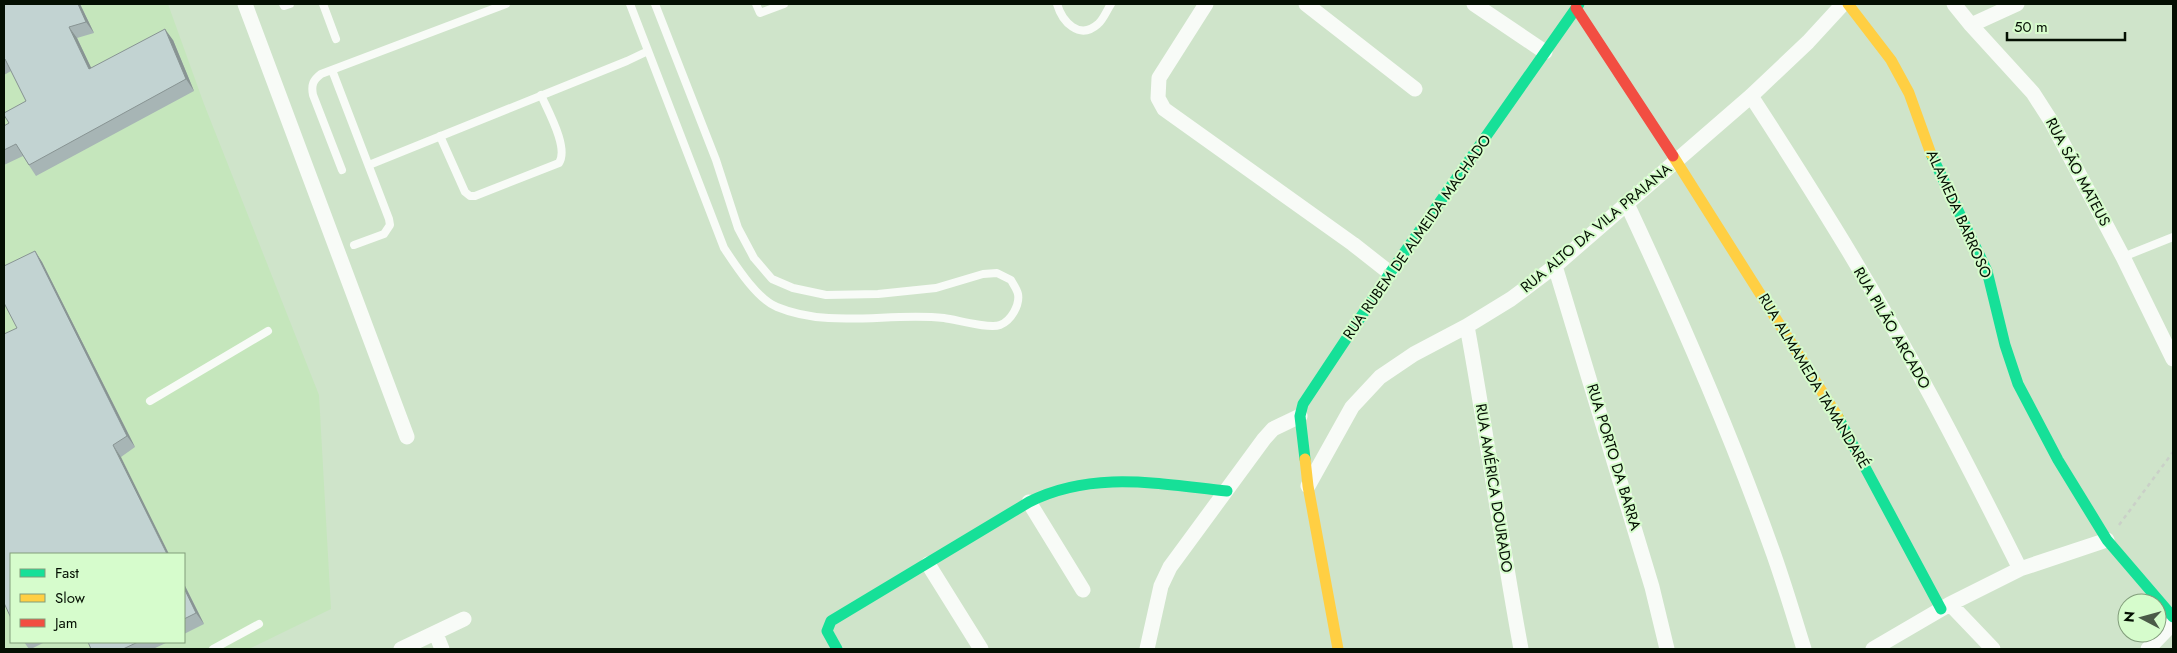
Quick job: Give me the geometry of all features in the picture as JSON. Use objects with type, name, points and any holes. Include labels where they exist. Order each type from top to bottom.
[{"type":"street","points":[[246,4],[407,436]]},
{"type":"street","points":[[1206,4],[1159,78],[1158,98],[1164,108],[1354,244],[1390,273]]},
{"type":"street","points":[[1306,4],[1415,89]]},
{"type":"street","points":[[1474,4],[1545,52]]},
{"type":"street","name":"RUA ALTO DA VILA PRAIANA","points":[[1308,486],[1352,407],[1380,377],[1414,354],[1467,326],[1511,299],[1555,266],[1751,96],[1808,42],[1843,4]]},
{"type":"street","name":"ALAMEDA BARROSO","points":[[1848,4],[1885,52],[1909,93],[1936,168],[1986,271],[1998,310],[2005,346],[2018,384],[2058,460],[2107,540],[2173,617]]},
{"type":"street","name":"RUA SÃO MATEUS","points":[[1954,4],[1970,25],[2033,93],[2052,121],[2123,257],[2173,359]]},
{"type":"street","points":[[1970,25],[2017,4]]},
{"type":"street","name":"RUA RUBEM DE ALMEIDA MACHADO","points":[[1300,416],[1303,404],[1390,273],[1578,6]]},
{"type":"street","name":"RUA ALMAMEDA TAMANDARÉ","points":[[1578,6],[1845,427],[1945,606]]},
{"type":"street","name":"RUA PILÃO ARCADO","points":[[1751,96],[1834,228],[1906,352],[1968,466],[2020,569]]},
{"type":"street","points":[[1627,204],[1684,328],[1748,486],[1771,546],[1804,649]]},
{"type":"street","name":"RUA PORTO DA BARRA","points":[[1555,266],[1652,586],[1667,649]]},
{"type":"street","name":"RUA AMÉRICA DOURADO","points":[[1467,326],[1488,440],[1508,580],[1521,649]]},
{"type":"street","points":[[1147,649],[1161,586],[1170,567],[1273,428],[1300,416],[1308,486],[1338,649]]},
{"type":"street","points":[[837,649],[827,631],[831,621],[1029,502],[1061,488],[1108,482],[1142,483],[1226,492]]},
{"type":"street","points":[[1029,502],[1083,590]]},
{"type":"street","points":[[1873,649],[1945,606],[2020,569],[2107,540]]},
{"type":"street","points":[[928,564],[981,649]]},
{"type":"street","points":[[1945,606],[1993,649]]},
{"type":"street","points":[[401,649],[436,634],[464,619]]},
{"type":"street","points":[[2148,649],[2173,623]]},
{"type":"street","points":[[436,634],[442,649]]},
{"type":"lane","points":[[283,4],[284,6],[290,4]]},
{"type":"lane","points":[[323,4],[336,39]]},
{"type":"lane","points":[[342,170],[312,89],[315,79],[321,74],[506,4]]},
{"type":"lane","points":[[630,4],[724,248],[748,284],[776,307],[833,319],[941,318],[986,326],[1001,325],[1013,315],[1018,295],[1011,280],[997,273],[983,274],[936,288],[878,294],[826,295],[793,288],[772,279],[754,258],[738,228],[716,160],[655,4]]},
{"type":"lane","points":[[756,4],[760,13],[784,4]]},
{"type":"lane","points":[[1057,4],[1061,16],[1069,26],[1078,30],[1087,30],[1098,24],[1111,4]]},
{"type":"lane","points":[[369,165],[628,61],[648,51]]},
{"type":"lane","points":[[332,70],[389,218],[390,226],[384,234],[354,245]]},
{"type":"lane","points":[[440,136],[465,192],[470,196],[475,196],[559,163],[562,159],[563,148],[541,95]]},
{"type":"lane","points":[[2123,257],[2173,237]]},
{"type":"lane","points":[[150,401],[268,330]]},
{"type":"lane","points":[[213,649],[259,624]]},
{"type":"path","points":[[2107,540],[2173,452]]},
{"type":"shaded area","points":[[4,4],[168,4],[204,104],[319,395],[331,609],[249,649],[4,649]]},
{"type":"building","points":[[4,4],[78,4],[86,22],[69,27],[89,69],[165,29],[186,79],[29,165],[16,144],[4,150],[4,126],[9,123],[4,113],[26,101],[4,60]]},
{"type":"building","points":[[35,251],[127,436],[113,445],[167,553],[10,553],[10,616],[4,603],[4,334],[17,328],[4,303],[4,266]]},
{"type":"building","points":[[185,590],[196,613],[185,618]]},
{"type":"building","points":[[88,643],[136,643],[123,649],[91,649]]},
{"type":"traffic: fast","points":[[1305,459],[1300,416],[1303,404],[1390,273],[1579,4]]},
{"type":"traffic: fast","points":[[1931,154],[1987,271],[2005,345],[2018,384],[2058,460],[2107,540],[2173,617]]},
{"type":"traffic: fast","points":[[1838,417],[1941,609]]},
{"type":"traffic: fast","points":[[837,649],[827,631],[831,621],[1029,502],[1053,492],[1077,486],[1126,482],[1227,491]]},
{"type":"traffic: slow","points":[[1848,4],[1891,60],[1909,93],[1931,154]]},
{"type":"traffic: slow","points":[[1673,156],[1838,417]]},
{"type":"traffic: slow","points":[[1305,459],[1308,486],[1338,649]]},
{"type":"traffic: jam","points":[[1576,8],[1673,156]]}]
